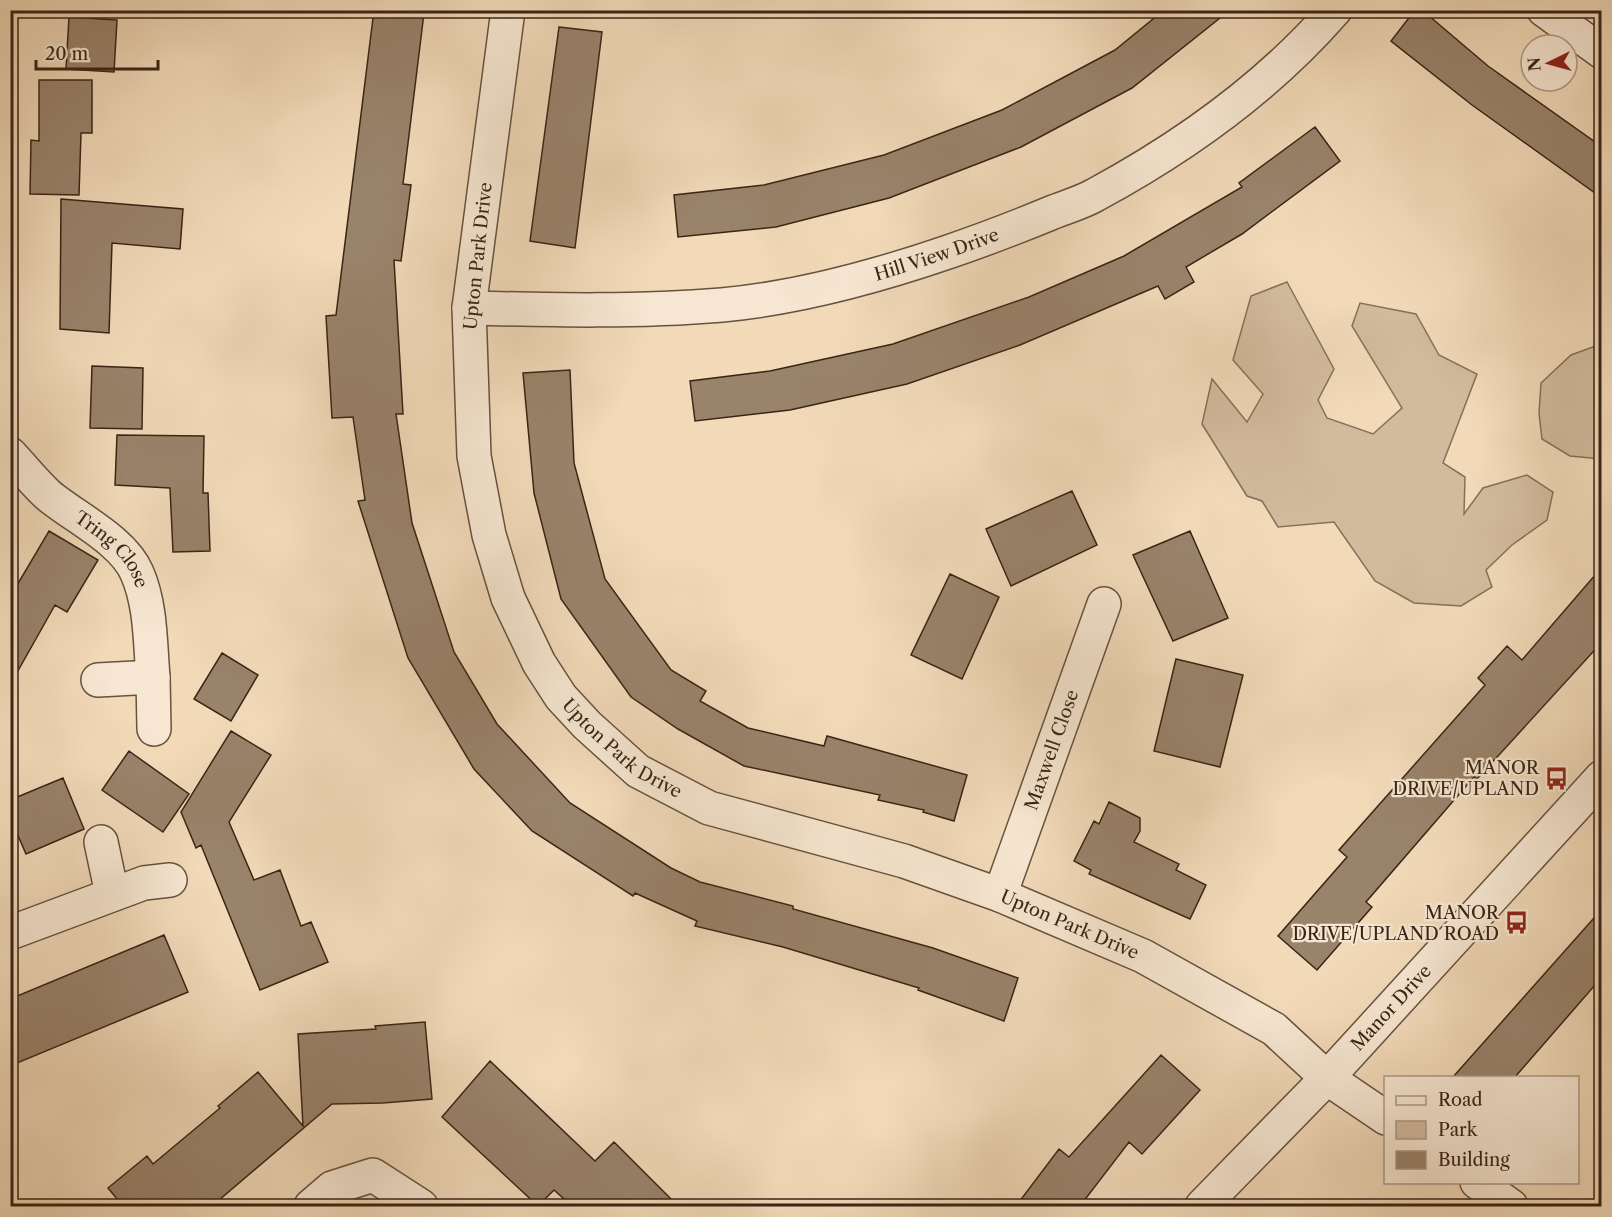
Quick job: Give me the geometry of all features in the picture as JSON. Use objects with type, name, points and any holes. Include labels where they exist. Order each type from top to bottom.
[{"type":"street","name":"Upton Park Drive","points":[[508,10],[469,308],[474,456],[489,536],[508,598],[539,663],[561,697],[580,718],[638,771],[710,808],[904,861],[1000,895],[1143,956],[1217,995],[1274,1029],[1327,1078],[1384,1117]]},
{"type":"street","name":"Hill View Drive","points":[[469,308],[591,311],[724,305],[806,292],[900,269],[988,238],[1093,196],[1173,148],[1250,95],[1309,40],[1335,10]]},
{"type":"street","points":[[1544,10],[1602,52]]},
{"type":"street","name":"Tring Close","points":[[10,454],[48,494],[121,551],[136,571],[147,605],[153,676],[154,729]]},
{"type":"street","name":"Maxwell Close","points":[[1000,895],[1104,604]]},
{"type":"street","points":[[98,680],[153,676]]},
{"type":"street","name":"Manor Drive","points":[[1202,1206],[1327,1078],[1602,777]]},
{"type":"street","points":[[100,842],[112,894]]},
{"type":"street","points":[[10,933],[144,883],[170,880]]},
{"type":"street","points":[[311,1206],[332,1188],[373,1175],[421,1206]]},
{"type":"street","points":[[1480,1184],[1511,1206]]},
{"type":"green space","points":[[1287,282],[1334,369],[1318,400],[1327,418],[1373,434],[1402,408],[1352,326],[1360,303],[1416,314],[1439,355],[1477,374],[1443,463],[1465,477],[1464,514],[1483,488],[1527,475],[1553,492],[1547,520],[1512,545],[1486,570],[1492,587],[1461,606],[1414,603],[1375,581],[1334,522],[1278,527],[1262,501],[1247,496],[1202,424],[1212,379],[1247,422],[1263,394],[1233,360],[1251,296]]},
{"type":"green space","points":[[1601,344],[1601,459],[1570,456],[1542,439],[1539,413],[1541,383],[1571,355]]},
{"type":"building","points":[[374,10],[424,13],[403,184],[411,185],[401,261],[394,260],[403,414],[396,414],[412,523],[454,652],[497,724],[570,803],[671,868],[700,882],[793,906],[793,909],[933,948],[1018,978],[1004,1021],[918,990],[919,988],[783,947],[695,926],[697,921],[635,893],[633,896],[532,831],[474,769],[408,658],[358,501],[365,500],[353,417],[332,418],[326,316],[336,315]]},
{"type":"building","points":[[1164,10],[1230,10],[1132,88],[1021,147],[889,198],[776,227],[678,237],[674,195],[764,185],[884,155],[1002,110],[1115,50]]},
{"type":"building","points":[[1415,10],[1422,10],[1488,66],[1519,88],[1519,93],[1526,93],[1602,147],[1602,198],[1472,105],[1391,41]]},
{"type":"building","points":[[69,17],[117,20],[114,72],[66,69]]},
{"type":"building","points":[[559,27],[602,32],[575,248],[530,241]]},
{"type":"building","points":[[39,80],[92,80],[92,133],[81,133],[79,195],[30,194],[31,140],[39,141]]},
{"type":"building","points":[[1315,127],[1340,161],[1242,234],[1186,267],[1194,282],[1165,299],[1158,286],[1020,345],[907,384],[790,410],[695,421],[690,381],[770,371],[893,344],[1029,297],[1124,256],[1242,187],[1239,183]]},
{"type":"building","points":[[61,199],[183,209],[180,249],[112,243],[109,333],[60,329]]},
{"type":"building","points":[[92,366],[143,368],[142,429],[90,428]]},
{"type":"building","points":[[570,370],[574,463],[605,579],[671,670],[706,691],[700,701],[748,728],[824,746],[827,736],[967,775],[954,821],[923,812],[924,810],[878,800],[880,795],[744,766],[678,729],[631,697],[561,599],[534,493],[523,373]]},
{"type":"building","points":[[117,435],[204,436],[203,493],[208,493],[210,551],[173,552],[170,488],[115,485]]},
{"type":"building","points":[[1072,491],[1097,545],[1011,586],[986,529]]},
{"type":"building","points":[[49,531],[98,560],[67,612],[55,605],[10,685],[10,597]]},
{"type":"building","points":[[1190,531],[1228,618],[1173,641],[1133,555]]},
{"type":"building","points":[[1602,567],[1602,642],[1477,779],[1474,777],[1366,902],[1372,907],[1317,970],[1278,936],[1347,857],[1339,850],[1485,685],[1478,678],[1507,646],[1522,660]]},
{"type":"building","points":[[950,574],[999,597],[962,679],[911,655]]},
{"type":"building","points":[[222,653],[258,675],[231,721],[194,699]]},
{"type":"building","points":[[1176,659],[1243,675],[1220,767],[1154,751]]},
{"type":"building","points":[[231,731],[271,755],[229,822],[254,880],[280,870],[301,926],[311,922],[328,962],[260,990],[201,845],[196,848],[181,812]]},
{"type":"building","points":[[129,751],[189,794],[163,832],[102,790]]},
{"type":"building","points":[[63,778],[84,829],[26,854],[10,817],[10,800]]},
{"type":"building","points":[[1109,802],[1140,818],[1140,831],[1134,842],[1179,864],[1176,870],[1206,885],[1190,919],[1089,874],[1091,870],[1074,861],[1094,821],[1099,824]]},
{"type":"building","points":[[1602,909],[1602,977],[1516,1076],[1454,1076]]},
{"type":"building","points":[[164,935],[188,992],[10,1066],[10,999]]},
{"type":"building","points":[[425,1022],[432,1099],[332,1104],[212,1206],[123,1206],[108,1188],[147,1156],[153,1164],[220,1108],[218,1106],[258,1072],[303,1126],[298,1034],[376,1029],[375,1026]]},
{"type":"building","points":[[1161,1055],[1200,1090],[1142,1154],[1129,1142],[1080,1206],[1016,1206],[1059,1149],[1069,1157]]},
{"type":"building","points":[[490,1061],[595,1161],[614,1142],[678,1206],[572,1206],[554,1190],[538,1206],[442,1117]]},
{"type":"place","name":"MANOR DRIVE/UPLAND","points":[[1557,778]]},
{"type":"place","name":"MANOR DRIVE/UPLAND ROAD","points":[[1517,923]]}]
